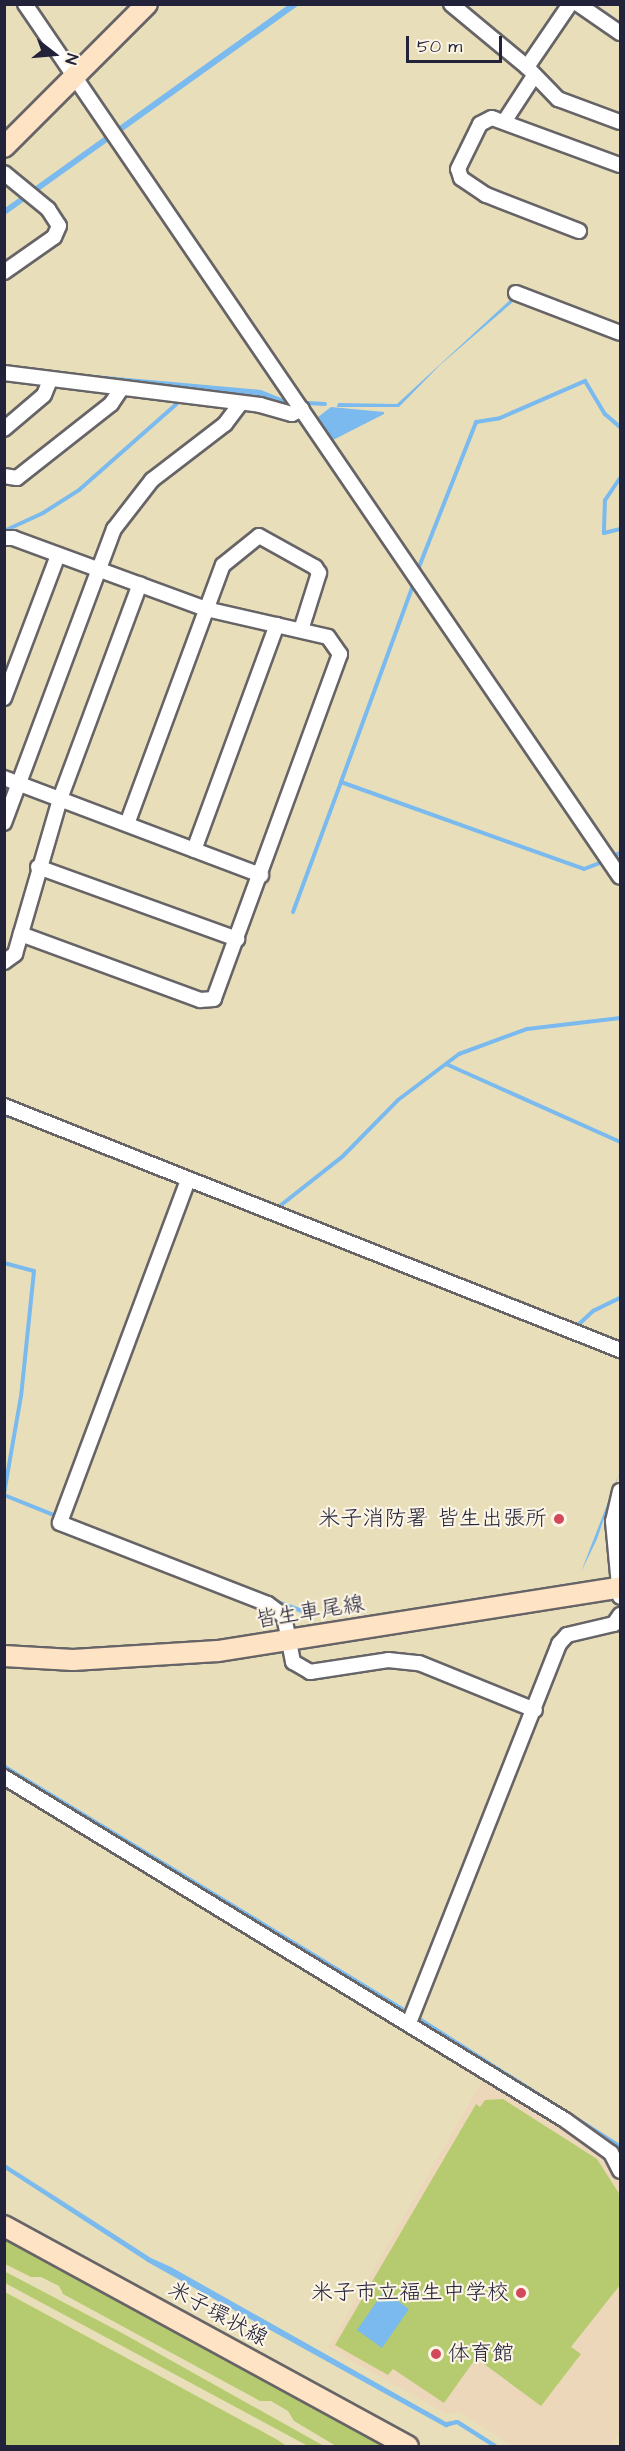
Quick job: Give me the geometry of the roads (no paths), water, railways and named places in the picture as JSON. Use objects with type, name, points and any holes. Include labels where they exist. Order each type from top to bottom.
[{"type":"main road","points":[[5,147],[75,80],[147,4]]},
{"type":"main road","name":"皆生車尾線","points":[[4,1656],[73,1660],[154,1657],[620,1591]]},
{"type":"main road","name":"米子環状線","points":[[4,2226],[408,2446]]},
{"type":"street","points":[[25,4],[621,877]]},
{"type":"street","points":[[451,4],[531,72],[558,99],[621,122]]},
{"type":"street","points":[[504,122],[570,4]]},
{"type":"street","points":[[578,4],[621,33]]},
{"type":"street","points":[[579,231],[486,195],[458,174],[480,124],[489,118],[504,122],[621,165]]},
{"type":"street","points":[[4,173],[48,210],[58,229],[54,237],[4,272]]},
{"type":"street","points":[[516,293],[618,333]]},
{"type":"street","points":[[4,374],[241,403],[292,414],[302,410]]},
{"type":"street","points":[[4,429],[45,395],[50,380]]},
{"type":"street","points":[[4,476],[17,478],[111,404],[121,389]]},
{"type":"street","points":[[4,823],[114,529],[152,480],[225,424],[241,403]]},
{"type":"street","points":[[4,538],[14,537],[206,609],[328,637],[339,648],[340,661],[218,993],[207,1001],[21,934]]},
{"type":"street","points":[[127,824],[223,564],[259,537],[315,567],[319,573],[301,630]]},
{"type":"street","points":[[4,698],[58,555]]},
{"type":"street","points":[[4,962],[15,954],[38,867],[60,799],[140,584]]},
{"type":"street","points":[[194,850],[277,625]]},
{"type":"street","points":[[4,778],[261,875]]},
{"type":"street","points":[[38,867],[237,939]]},
{"type":"street","points":[[4,1106],[621,1350]]},
{"type":"street","points":[[188,1180],[60,1523],[268,1604],[284,1617],[293,1662],[310,1672],[388,1660],[419,1663],[535,1710]]},
{"type":"street","points":[[620,1591],[613,1521],[621,1491]]},
{"type":"street","points":[[411,2016],[563,1637],[614,1624],[621,1615]]},
{"type":"street","points":[[4,1776],[411,2016],[596,2139],[611,2153],[621,2171]]},
{"type":"water","points":[[288,5],[299,5],[5,215],[5,208]]},
{"type":"water","points":[[511,299],[514,301],[440,365],[399,407],[337,407],[338,403],[397,404]]},
{"type":"water","points":[[5,367],[261,390],[286,400],[283,405],[254,395],[7,370]]},
{"type":"water","points":[[331,407],[384,412],[384,414],[333,440],[318,417]]},
{"type":"water","points":[[620,1471],[597,1539],[581,1572]]},
{"type":"water","points":[[527,1714],[409,2010],[620,2144],[620,2150],[5,1771],[4,1764],[406,2009]]},
{"type":"water","points":[[4,2163],[151,2258],[171,2267],[446,2422],[458,2420],[499,2446],[457,2421],[446,2424],[149,2259]]},
{"type":"water","points":[[384,2291],[409,2309],[382,2348],[357,2330]]},
{"type":"waterway","points":[[417,572],[476,422],[500,418],[585,381],[605,414],[620,427]]},
{"type":"waterway","points":[[4,531],[43,513],[79,490],[181,400]]},
{"type":"waterway","points":[[307,403],[325,404]]},
{"type":"waterway","points":[[620,478],[605,500],[604,533],[620,529]]},
{"type":"waterway","points":[[341,782],[414,582]]},
{"type":"waterway","points":[[293,912],[341,782],[584,869],[605,861]]},
{"type":"waterway","points":[[611,857],[620,853]]},
{"type":"waterway","points":[[615,855],[620,864]]},
{"type":"waterway","points":[[276,1209],[343,1156],[398,1100],[459,1054],[527,1029],[620,1018]]},
{"type":"waterway","points":[[446,1064],[620,1142]]},
{"type":"waterway","points":[[4,1098],[185,1171]]},
{"type":"waterway","points":[[4,1115],[35,1124]]},
{"type":"waterway","points":[[376,1246],[620,1342]]},
{"type":"waterway","points":[[4,1263],[34,1271],[21,1396],[4,1493]]},
{"type":"waterway","points":[[578,1325],[593,1311],[620,1298]]},
{"type":"waterway","points":[[4,1495],[56,1516]]},
{"type":"waterway","points":[[272,1600],[308,1613]]},
{"type":"waterway","points":[[4,2166],[148,2260],[446,2425],[457,2422],[495,2446]]},
{"type":"place","name":"米子消防署 皆生出張所","points":[[559,1519]]},
{"type":"place","name":"米子市立福生中学校","points":[[521,2293]]},
{"type":"place","name":"体育館","points":[[436,2354]]}]
